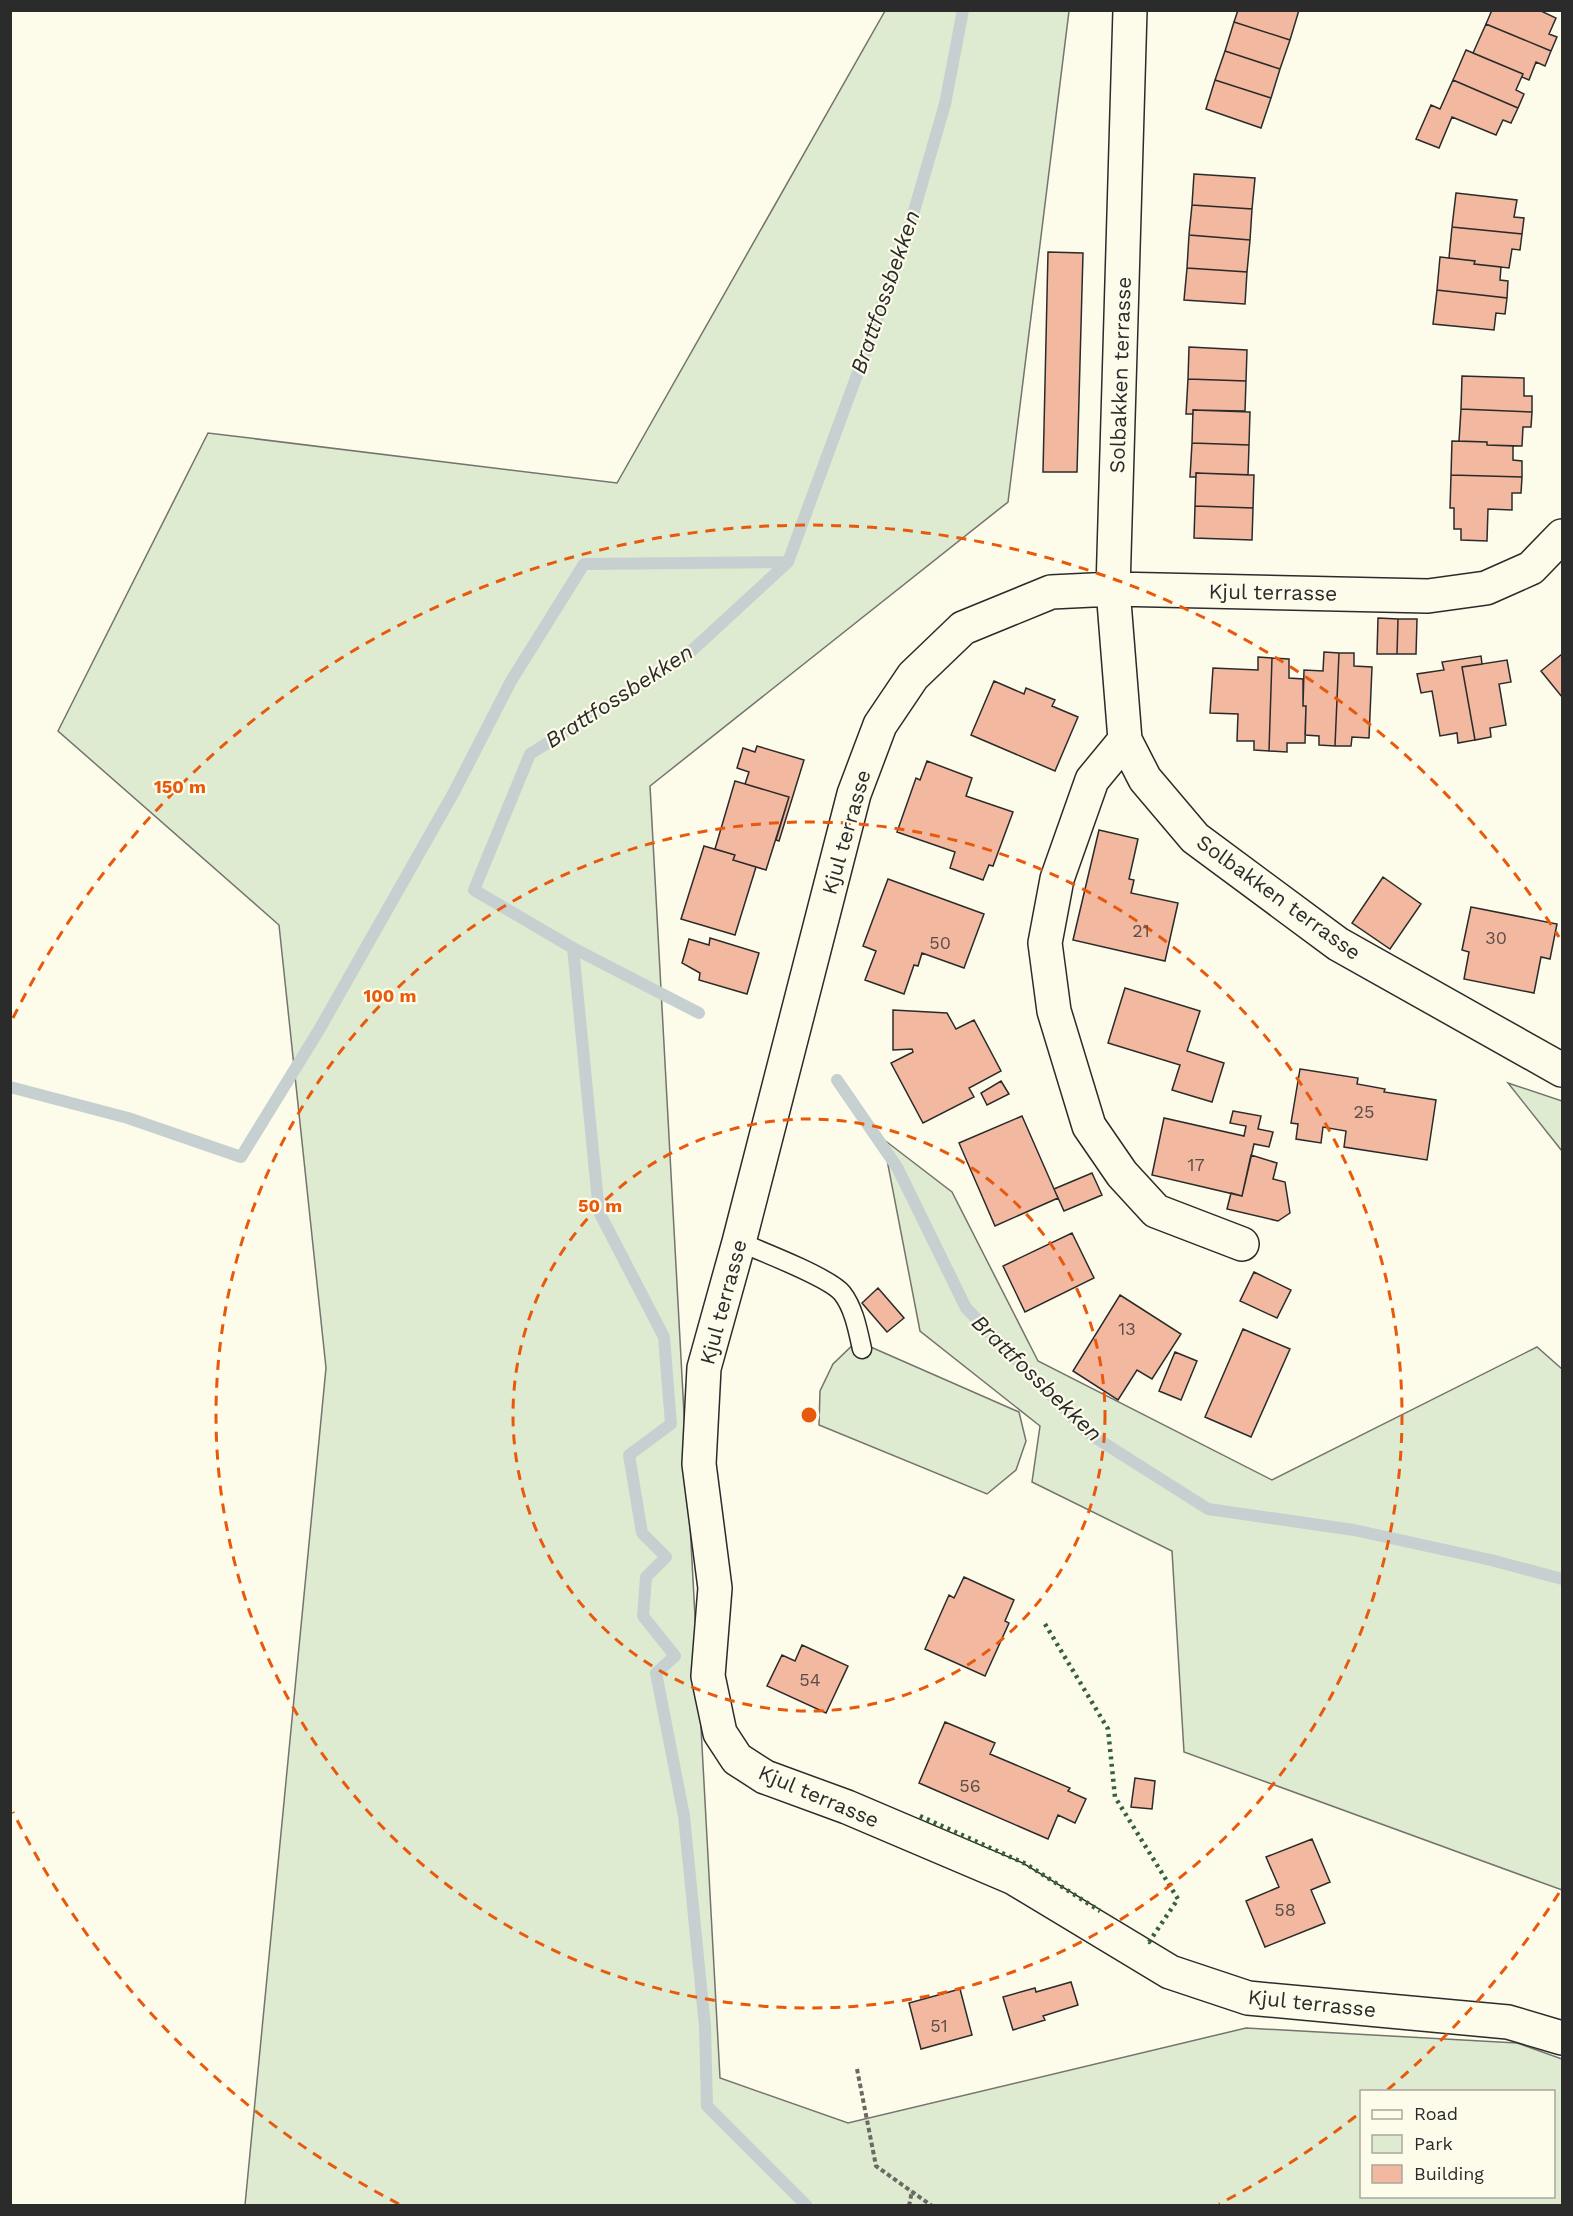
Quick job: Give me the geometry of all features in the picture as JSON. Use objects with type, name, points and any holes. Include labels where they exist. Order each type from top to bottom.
[{"type":"street","name":"Solbakken terrasse","points":[[1130,10],[1113,589],[1125,740],[1145,779],[1195,838],[1338,944],[1563,1070]]},
{"type":"street","name":"Kjul terrasse","points":[[1563,536],[1531,568],[1486,588],[1428,596],[1113,589],[1051,592],[963,628],[913,676],[880,725],[854,794],[739,1242],[704,1368],[699,1464],[715,1588],[708,1676],[720,1733],[737,1760],[765,1777],[847,1807],[1014,1878],[1170,1972],[1181,1976],[1248,1998],[1508,2022],[1563,2038]]},
{"type":"street","points":[[1125,740],[1092,780],[1058,879],[1045,943],[1054,1011],[1089,1126],[1122,1174],[1156,1211],[1242,1244]]},
{"type":"lane","points":[[739,1242],[830,1282],[842,1293],[857,1325],[862,1349]]},
{"type":"path","points":[[856,2069],[876,2166],[932,2205]]},
{"type":"path","points":[[909,2205],[912,2191]]},
{"type":"green space","points":[[885,11],[1069,11],[1008,502],[650,786],[720,2078],[848,2123],[1246,2028],[1517,2043],[1562,2059],[1562,2205],[245,2205],[326,1368],[279,925],[58,731],[208,433],[617,483]]},
{"type":"green space","points":[[1508,1083],[1562,1101],[1562,1151]]},
{"type":"green space","points":[[883,1139],[952,1192],[1038,1361],[1272,1480],[1537,1347],[1562,1369],[1562,1890],[1184,1752],[1172,1551],[1032,1482],[1040,1426],[920,1331]]},
{"type":"green space","points":[[857,1341],[1019,1412],[1026,1441],[1016,1470],[987,1494],[819,1425],[820,1391],[833,1364]]},
{"type":"building","points":[[1238,10],[1299,10],[1290,40],[1234,22]]},
{"type":"building","points":[[1492,10],[1539,10],[1556,18],[1549,34],[1557,37],[1551,51],[1486,24]]},
{"type":"building","points":[[1234,22],[1290,40],[1280,69],[1225,51]]},
{"type":"building","points":[[1486,24],[1551,51],[1545,66],[1536,62],[1529,80],[1522,77],[1523,74],[1473,53]]},
{"type":"building","points":[[1466,50],[1523,74],[1516,90],[1524,94],[1518,108],[1453,80]]},
{"type":"building","points":[[1225,51],[1280,69],[1271,98],[1215,80]]},
{"type":"building","points":[[1215,80],[1271,98],[1261,128],[1206,109]]},
{"type":"building","points":[[1453,80],[1518,108],[1511,123],[1503,120],[1496,135],[1452,117],[1439,148],[1416,139],[1431,105],[1440,109]]},
{"type":"building","points":[[1194,174],[1255,178],[1252,209],[1192,205]]},
{"type":"building","points":[[1456,193],[1517,200],[1514,217],[1524,218],[1522,234],[1452,227]]},
{"type":"building","points":[[1192,205],[1252,209],[1250,240],[1189,235]]},
{"type":"building","points":[[1452,227],[1522,234],[1520,250],[1512,249],[1509,268],[1474,264],[1475,261],[1449,258]]},
{"type":"building","points":[[1189,235],[1250,240],[1247,272],[1187,268]]},
{"type":"building","points":[[1048,252],[1083,253],[1077,472],[1043,472]]},
{"type":"building","points":[[1440,257],[1501,267],[1500,280],[1508,281],[1507,298],[1437,290]]},
{"type":"building","points":[[1187,268],[1247,272],[1245,304],[1184,300]]},
{"type":"building","points":[[1437,290],[1507,298],[1505,314],[1496,313],[1494,330],[1433,324]]},
{"type":"building","points":[[1189,347],[1247,350],[1246,381],[1188,379]]},
{"type":"building","points":[[1462,376],[1524,378],[1524,396],[1532,396],[1532,412],[1461,409]]},
{"type":"building","points":[[1188,379],[1246,381],[1245,411],[1193,410],[1193,414],[1186,414]]},
{"type":"building","points":[[1461,409],[1532,412],[1531,427],[1523,427],[1522,446],[1459,441]]},
{"type":"building","points":[[1193,410],[1250,412],[1249,445],[1192,443]]},
{"type":"building","points":[[1452,441],[1487,442],[1487,445],[1513,446],[1513,460],[1522,461],[1522,477],[1451,475]]},
{"type":"building","points":[[1192,443],[1249,445],[1248,475],[1196,473],[1196,477],[1190,477]]},
{"type":"building","points":[[1196,473],[1254,475],[1253,508],[1195,506]]},
{"type":"building","points":[[1451,475],[1522,477],[1521,493],[1512,493],[1512,510],[1488,509],[1487,541],[1461,540],[1461,529],[1454,529],[1454,508],[1450,508]]},
{"type":"building","points":[[1195,506],[1253,508],[1252,540],[1194,538]]},
{"type":"building","points":[[1378,618],[1398,619],[1397,654],[1377,654]]},
{"type":"building","points":[[1398,619],[1417,619],[1416,654],[1397,654]]},
{"type":"building","points":[[1324,652],[1339,653],[1335,746],[1319,745],[1319,736],[1305,735],[1304,670],[1323,671]]},
{"type":"building","points":[[1339,653],[1354,653],[1354,666],[1372,667],[1369,738],[1352,737],[1351,746],[1335,746]]},
{"type":"building","points":[[1562,654],[1562,697],[1541,671]]},
{"type":"building","points":[[1481,656],[1482,664],[1462,667],[1475,740],[1458,743],[1457,733],[1440,736],[1432,691],[1421,693],[1417,674],[1444,670],[1442,662]]},
{"type":"building","points":[[1258,657],[1272,658],[1269,751],[1254,750],[1254,741],[1237,741],[1238,714],[1210,713],[1213,668],[1258,670]]},
{"type":"building","points":[[1272,658],[1289,659],[1289,678],[1303,679],[1303,706],[1306,706],[1305,743],[1287,743],[1287,752],[1269,751]]},
{"type":"building","points":[[1507,660],[1511,682],[1499,684],[1506,725],[1490,728],[1491,737],[1475,740],[1462,667]]},
{"type":"building","points":[[994,681],[1024,694],[1026,688],[1055,700],[1052,706],[1078,717],[1055,771],[971,735]]},
{"type":"building","points":[[757,746],[804,760],[779,841],[776,840],[789,797],[745,784],[749,772],[737,768],[743,748],[755,752]]},
{"type":"building","points":[[927,761],[972,778],[966,796],[1013,812],[993,866],[989,865],[983,880],[950,868],[955,852],[897,832],[916,778],[920,780]]},
{"type":"building","points":[[735,781],[789,797],[766,870],[733,860],[735,855],[715,849]]},
{"type":"building","points":[[1099,830],[1138,839],[1129,879],[1134,880],[1131,893],[1178,903],[1165,961],[1073,940]]},
{"type":"building","points":[[704,846],[735,855],[733,860],[756,867],[735,935],[681,919]]},
{"type":"building","points":[[1383,877],[1421,904],[1390,949],[1352,923]]},
{"type":"building","points":[[888,879],[984,914],[964,968],[922,953],[918,966],[914,965],[904,994],[865,980],[876,951],[863,946]]},
{"type":"building","points":[[1471,907],[1557,924],[1550,959],[1541,957],[1534,993],[1464,979],[1469,952],[1462,950]]},
{"type":"building","points":[[710,938],[759,953],[747,994],[699,980],[700,973],[682,963],[689,939],[709,945]]},
{"type":"building","points":[[1125,988],[1200,1011],[1187,1051],[1224,1063],[1212,1102],[1172,1090],[1180,1065],[1108,1043]]},
{"type":"building","points":[[893,1010],[947,1013],[956,1029],[974,1020],[1001,1071],[969,1088],[974,1097],[923,1123],[891,1063],[913,1052],[912,1049],[893,1050]]},
{"type":"building","points":[[1300,1069],[1358,1078],[1357,1084],[1385,1089],[1384,1092],[1436,1100],[1427,1160],[1344,1147],[1346,1131],[1323,1127],[1321,1143],[1296,1139],[1298,1124],[1291,1123]]},
{"type":"building","points":[[1001,1081],[1009,1094],[987,1105],[981,1093]]},
{"type":"building","points":[[1233,1111],[1261,1116],[1258,1129],[1273,1132],[1269,1147],[1254,1144],[1242,1196],[1152,1175],[1164,1118],[1244,1136],[1246,1126],[1230,1123]]},
{"type":"building","points":[[1022,1116],[1058,1198],[995,1226],[959,1143]]},
{"type":"building","points":[[1251,1155],[1277,1163],[1273,1179],[1285,1182],[1290,1213],[1278,1221],[1227,1209],[1231,1193],[1242,1196]]},
{"type":"building","points":[[1092,1173],[1102,1195],[1064,1211],[1054,1189]]},
{"type":"building","points":[[1072,1233],[1094,1278],[1025,1312],[1003,1266]]},
{"type":"building","points":[[1254,1272],[1291,1290],[1277,1318],[1240,1301]]},
{"type":"building","points":[[878,1288],[904,1318],[887,1332],[862,1303]]},
{"type":"building","points":[[1120,1295],[1181,1334],[1152,1379],[1137,1370],[1118,1400],[1073,1371]]},
{"type":"building","points":[[1243,1329],[1290,1349],[1251,1437],[1205,1417]]},
{"type":"building","points":[[1175,1352],[1197,1361],[1181,1400],[1159,1391]]},
{"type":"building","points":[[964,1577],[1014,1600],[1005,1621],[1009,1623],[985,1676],[925,1649],[949,1595],[954,1598]]},
{"type":"building","points":[[802,1645],[848,1666],[826,1713],[767,1686],[782,1655],[795,1661]]},
{"type":"building","points":[[945,1722],[995,1743],[990,1754],[1070,1788],[1068,1791],[1086,1799],[1075,1823],[1058,1815],[1048,1839],[919,1783]]},
{"type":"building","points":[[1135,1778],[1155,1781],[1152,1809],[1131,1807]]},
{"type":"building","points":[[1312,1839],[1330,1882],[1311,1890],[1325,1923],[1265,1947],[1246,1901],[1279,1887],[1266,1857]]},
{"type":"building","points":[[1071,1982],[1078,2005],[1043,2016],[1045,2020],[1013,2030],[1003,1997],[1035,1988],[1036,1992]]},
{"type":"building","points":[[960,1989],[972,2035],[921,2049],[909,2003]]},
{"type":"waterway","name":"Brattfossbekken","points":[[699,1013],[573,948],[474,890],[530,754],[687,655],[788,562],[910,225],[945,104],[963,10]]},
{"type":"waterway","points":[[10,1087],[128,1118],[241,1157],[319,1030],[454,792],[511,681],[584,564],[788,562]]},
{"type":"waterway","points":[[573,948],[599,1212],[664,1337],[671,1424],[629,1455],[642,1533],[666,1557],[646,1577],[643,1616],[675,1656],[656,1673],[684,1816],[705,2027],[707,2106],[807,2206]]},
{"type":"waterway","name":"Brattfossbekken","points":[[837,1080],[897,1167],[966,1308],[1088,1433],[1208,1509],[1354,1530],[1491,1560],[1562,1579]]},
{"type":"hedge","points":[[1045,1624],[1108,1729],[1115,1797],[1178,1899],[1149,1942],[1145,1940]]},
{"type":"hedge","points":[[920,1816],[1026,1864],[1100,1911]]}]
